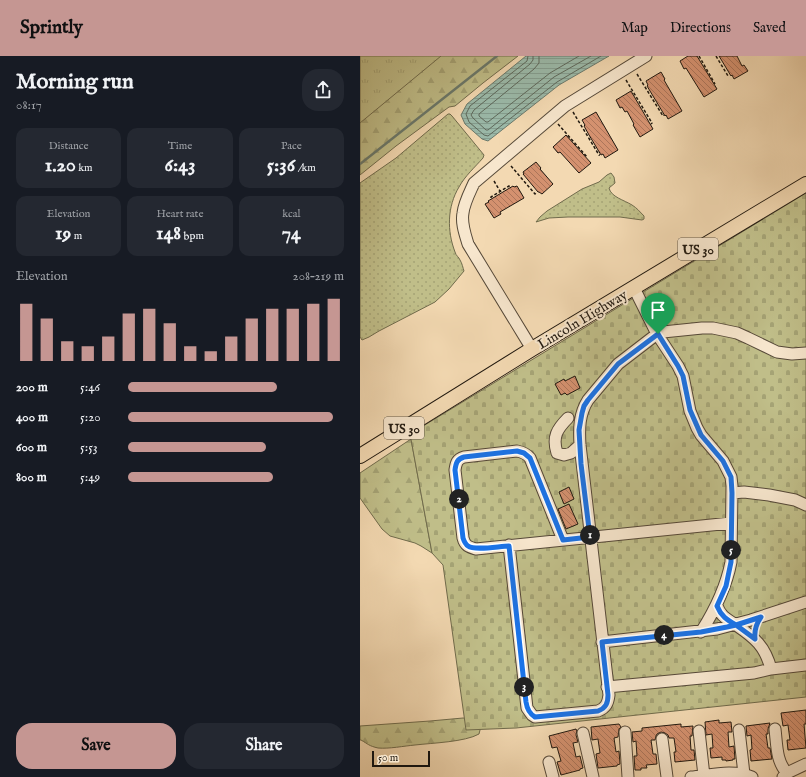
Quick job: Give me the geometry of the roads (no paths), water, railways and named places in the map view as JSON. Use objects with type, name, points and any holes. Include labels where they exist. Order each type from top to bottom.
[{"type":"main road","name":"Lincoln Highway","points":[[360,456],[532,349],[806,184]]},
{"type":"street","points":[[532,349],[468,244],[462,212],[474,183],[564,106],[646,56]]},
{"type":"street","points":[[634,288],[658,334],[683,376],[690,410],[701,435],[723,461],[731,477],[732,523],[731,562],[729,574],[726,586],[717,606],[701,632]]},
{"type":"street","points":[[509,546],[527,708],[532,715],[535,717],[540,717],[598,711],[605,708],[608,700],[608,686],[580,445],[579,430],[584,406],[618,364],[658,334],[663,332],[713,328],[737,333],[777,352],[792,354],[806,353]]},
{"type":"street","points":[[568,418],[560,426],[555,436],[554,445],[557,453],[564,455],[571,453],[580,445]]},
{"type":"street","points":[[563,540],[530,458],[527,455],[517,451],[464,457],[459,459],[455,465],[455,470],[464,542],[468,547],[476,549],[732,523]]},
{"type":"street","points":[[732,493],[744,492],[769,495],[795,500],[806,505]]},
{"type":"street","points":[[602,642],[701,632],[727,627],[806,602]]},
{"type":"street","points":[[717,606],[719,612],[725,619],[755,639],[763,649],[771,668]]},
{"type":"street","points":[[755,639],[755,630],[761,617]]},
{"type":"street","points":[[608,686],[754,673],[771,668],[806,665]]},
{"type":"street","points":[[775,729],[779,759],[785,775],[806,764]]},
{"type":"street","points":[[691,777],[729,773],[748,776],[739,730]]},
{"type":"street","points":[[625,732],[628,777]]},
{"type":"street","points":[[699,732],[709,776]]},
{"type":"street","points":[[583,733],[593,777]]},
{"type":"street","points":[[662,739],[667,777]]},
{"type":"street","points":[[550,762],[553,777]]},
{"type":"water","points":[[526,56],[609,56],[559,85],[488,141],[482,139],[465,124],[461,115],[467,104]]},
{"type":"waterway","points":[[360,164],[497,56]]}]
